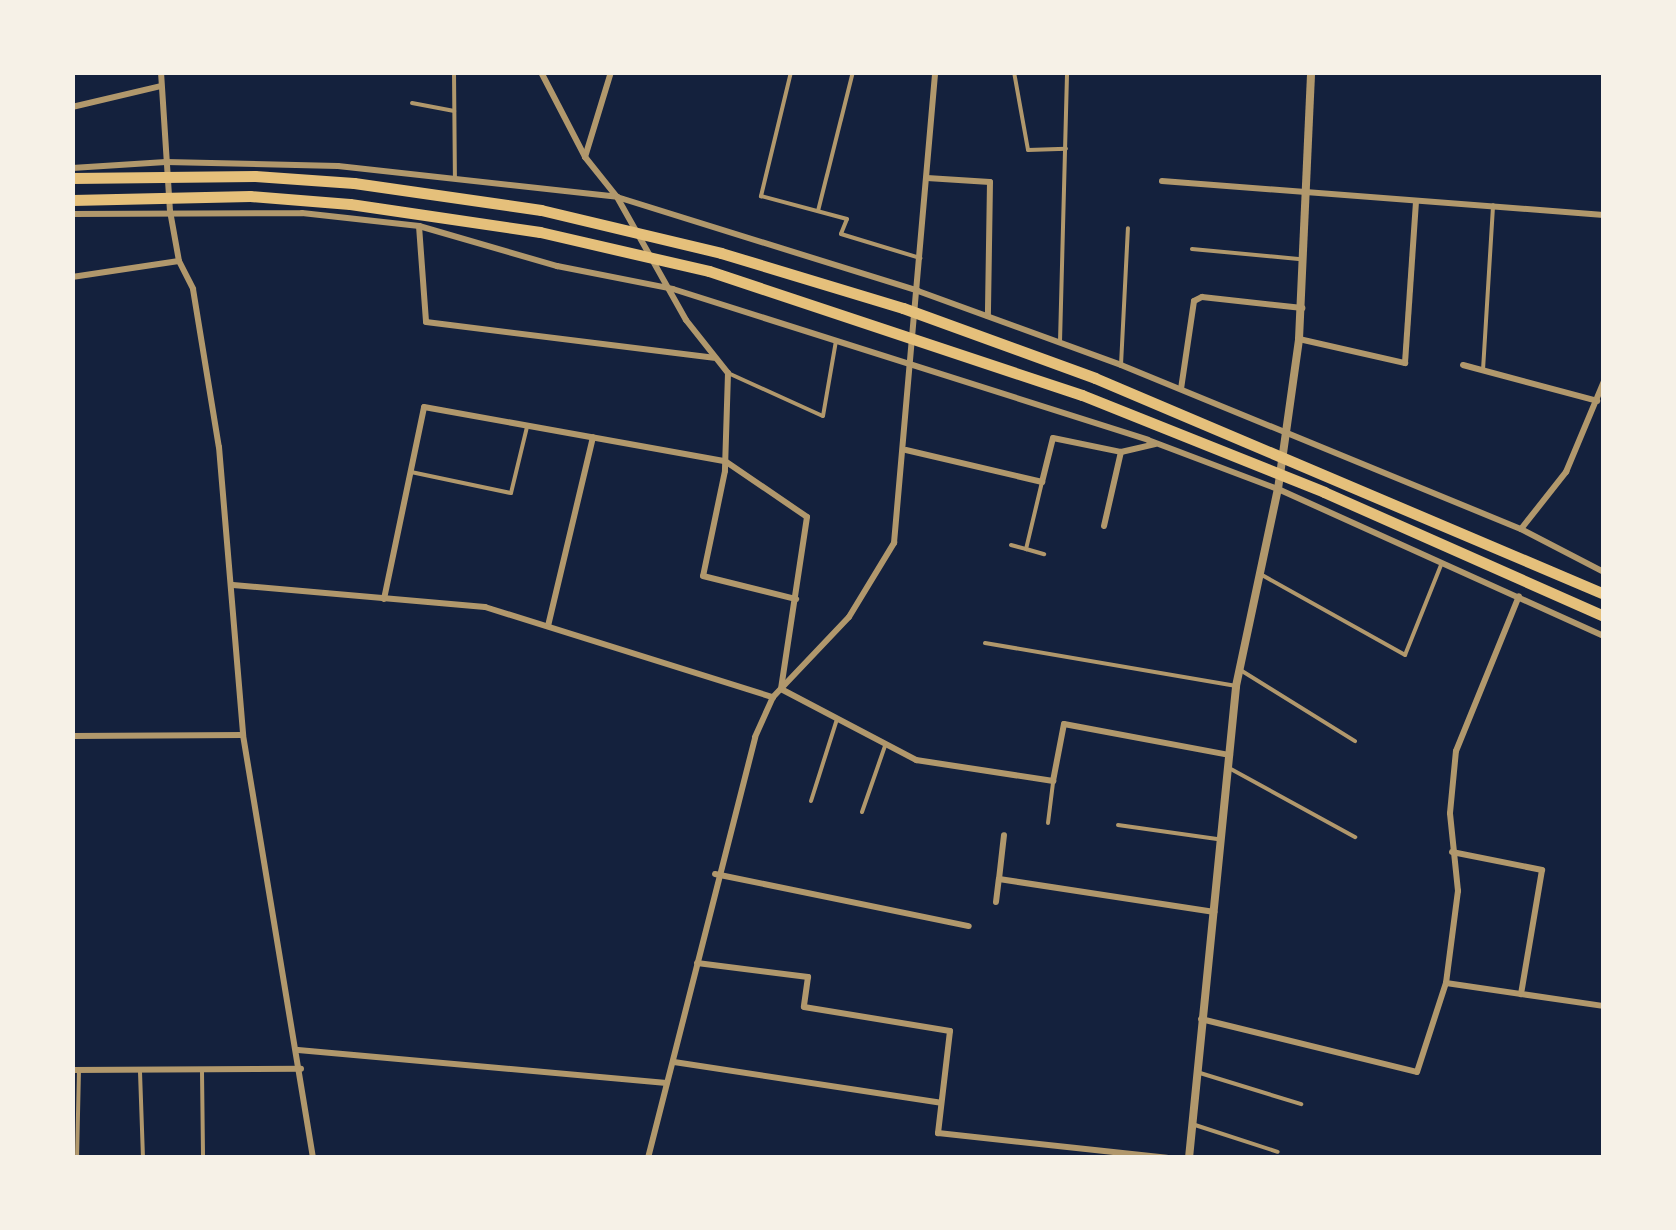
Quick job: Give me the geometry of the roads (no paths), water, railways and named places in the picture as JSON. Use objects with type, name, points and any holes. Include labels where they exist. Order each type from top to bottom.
[{"type":"highway","points":[[72,178],[255,176],[354,183],[541,210],[721,253],[902,308],[1095,378],[1604,594]]},
{"type":"highway","points":[[72,200],[250,196],[350,204],[540,232],[709,271],[1082,395],[1324,492],[1604,616]]},
{"type":"street","points":[[161,72],[170,211],[178,261],[194,289],[207,362],[233,585],[243,736],[313,1158]]},
{"type":"street","points":[[541,72],[584,157],[617,198],[714,358],[728,373],[725,460],[703,576],[796,599]]},
{"type":"street","points":[[584,157],[611,72]]},
{"type":"street","points":[[648,1158],[716,874],[755,736],[774,696],[876,580],[894,543],[906,450],[936,72]]},
{"type":"street","points":[[1189,1158],[1238,668],[1278,489],[1299,339],[1311,72]]},
{"type":"street","points":[[72,108],[162,86]]},
{"type":"street","points":[[72,168],[166,162],[338,166],[617,198],[918,292],[1121,364],[1521,529],[1604,572]]},
{"type":"street","points":[[927,178],[990,182],[988,316]]},
{"type":"street","points":[[1162,181],[1308,196],[1604,215]]},
{"type":"street","points":[[1299,339],[1404,362],[1416,201]]},
{"type":"street","points":[[72,214],[302,214],[419,226],[557,266],[673,289],[1148,440],[1278,489],[1604,636]]},
{"type":"street","points":[[419,226],[426,322],[714,358]]},
{"type":"street","points":[[72,277],[178,261]]},
{"type":"street","points":[[1181,390],[1194,302],[1202,296],[1302,308]]},
{"type":"street","points":[[1463,365],[1600,397]]},
{"type":"street","points":[[1521,529],[1566,472],[1604,381]]},
{"type":"street","points":[[384,598],[424,407],[725,460],[806,516],[781,689]]},
{"type":"street","points":[[548,626],[592,438]]},
{"type":"street","points":[[906,450],[1042,482],[1053,438],[1121,452],[1157,444]]},
{"type":"street","points":[[1104,526],[1121,452]]},
{"type":"street","points":[[233,585],[485,607],[774,696]]},
{"type":"street","points":[[1200,1019],[1414,1074],[1446,983],[1458,891],[1452,852],[1456,751],[1519,596]]},
{"type":"street","points":[[781,689],[916,760],[1054,781],[1064,724],[1230,755]]},
{"type":"street","points":[[72,736],[243,736]]},
{"type":"street","points":[[996,902],[1004,834]]},
{"type":"street","points":[[1452,852],[1542,870],[1521,994]]},
{"type":"street","points":[[716,874],[968,926]]},
{"type":"street","points":[[998,879],[1214,912]]},
{"type":"street","points":[[697,963],[808,977],[804,1007],[950,1032],[938,1133],[1166,1158]]},
{"type":"street","points":[[1446,983],[1604,1006]]},
{"type":"street","points":[[298,1050],[667,1082]]},
{"type":"street","points":[[674,1062],[941,1103]]},
{"type":"street","points":[[76,1070],[301,1070]]},
{"type":"lane","points":[[454,72],[455,182]]},
{"type":"lane","points":[[792,72],[761,196],[847,219],[841,234],[920,258]]},
{"type":"lane","points":[[818,211],[854,72]]},
{"type":"lane","points":[[1014,72],[1028,150],[1066,149]]},
{"type":"lane","points":[[1060,342],[1067,72]]},
{"type":"lane","points":[[412,104],[454,111]]},
{"type":"lane","points":[[1483,371],[1493,205]]},
{"type":"lane","points":[[1121,364],[1128,228]]},
{"type":"lane","points":[[1192,249],[1304,259]]},
{"type":"lane","points":[[728,373],[822,416],[836,340]]},
{"type":"lane","points":[[411,472],[511,493],[528,425]]},
{"type":"lane","points":[[1026,549],[1042,482]]},
{"type":"lane","points":[[1011,545],[1044,554]]},
{"type":"lane","points":[[1258,573],[1405,655],[1442,563]]},
{"type":"lane","points":[[985,643],[1236,686]]},
{"type":"lane","points":[[1238,668],[1355,741]]},
{"type":"lane","points":[[811,801],[837,720]]},
{"type":"lane","points":[[862,812],[884,746]]},
{"type":"lane","points":[[1229,768],[1356,837]]},
{"type":"lane","points":[[1048,823],[1054,781]]},
{"type":"lane","points":[[1118,825],[1222,839]]},
{"type":"lane","points":[[202,1069],[202,1158]]},
{"type":"lane","points":[[76,1070],[77,1158]]},
{"type":"lane","points":[[140,1070],[143,1158]]},
{"type":"lane","points":[[1196,1072],[1301,1104]]},
{"type":"lane","points":[[1192,1124],[1278,1152]]}]
